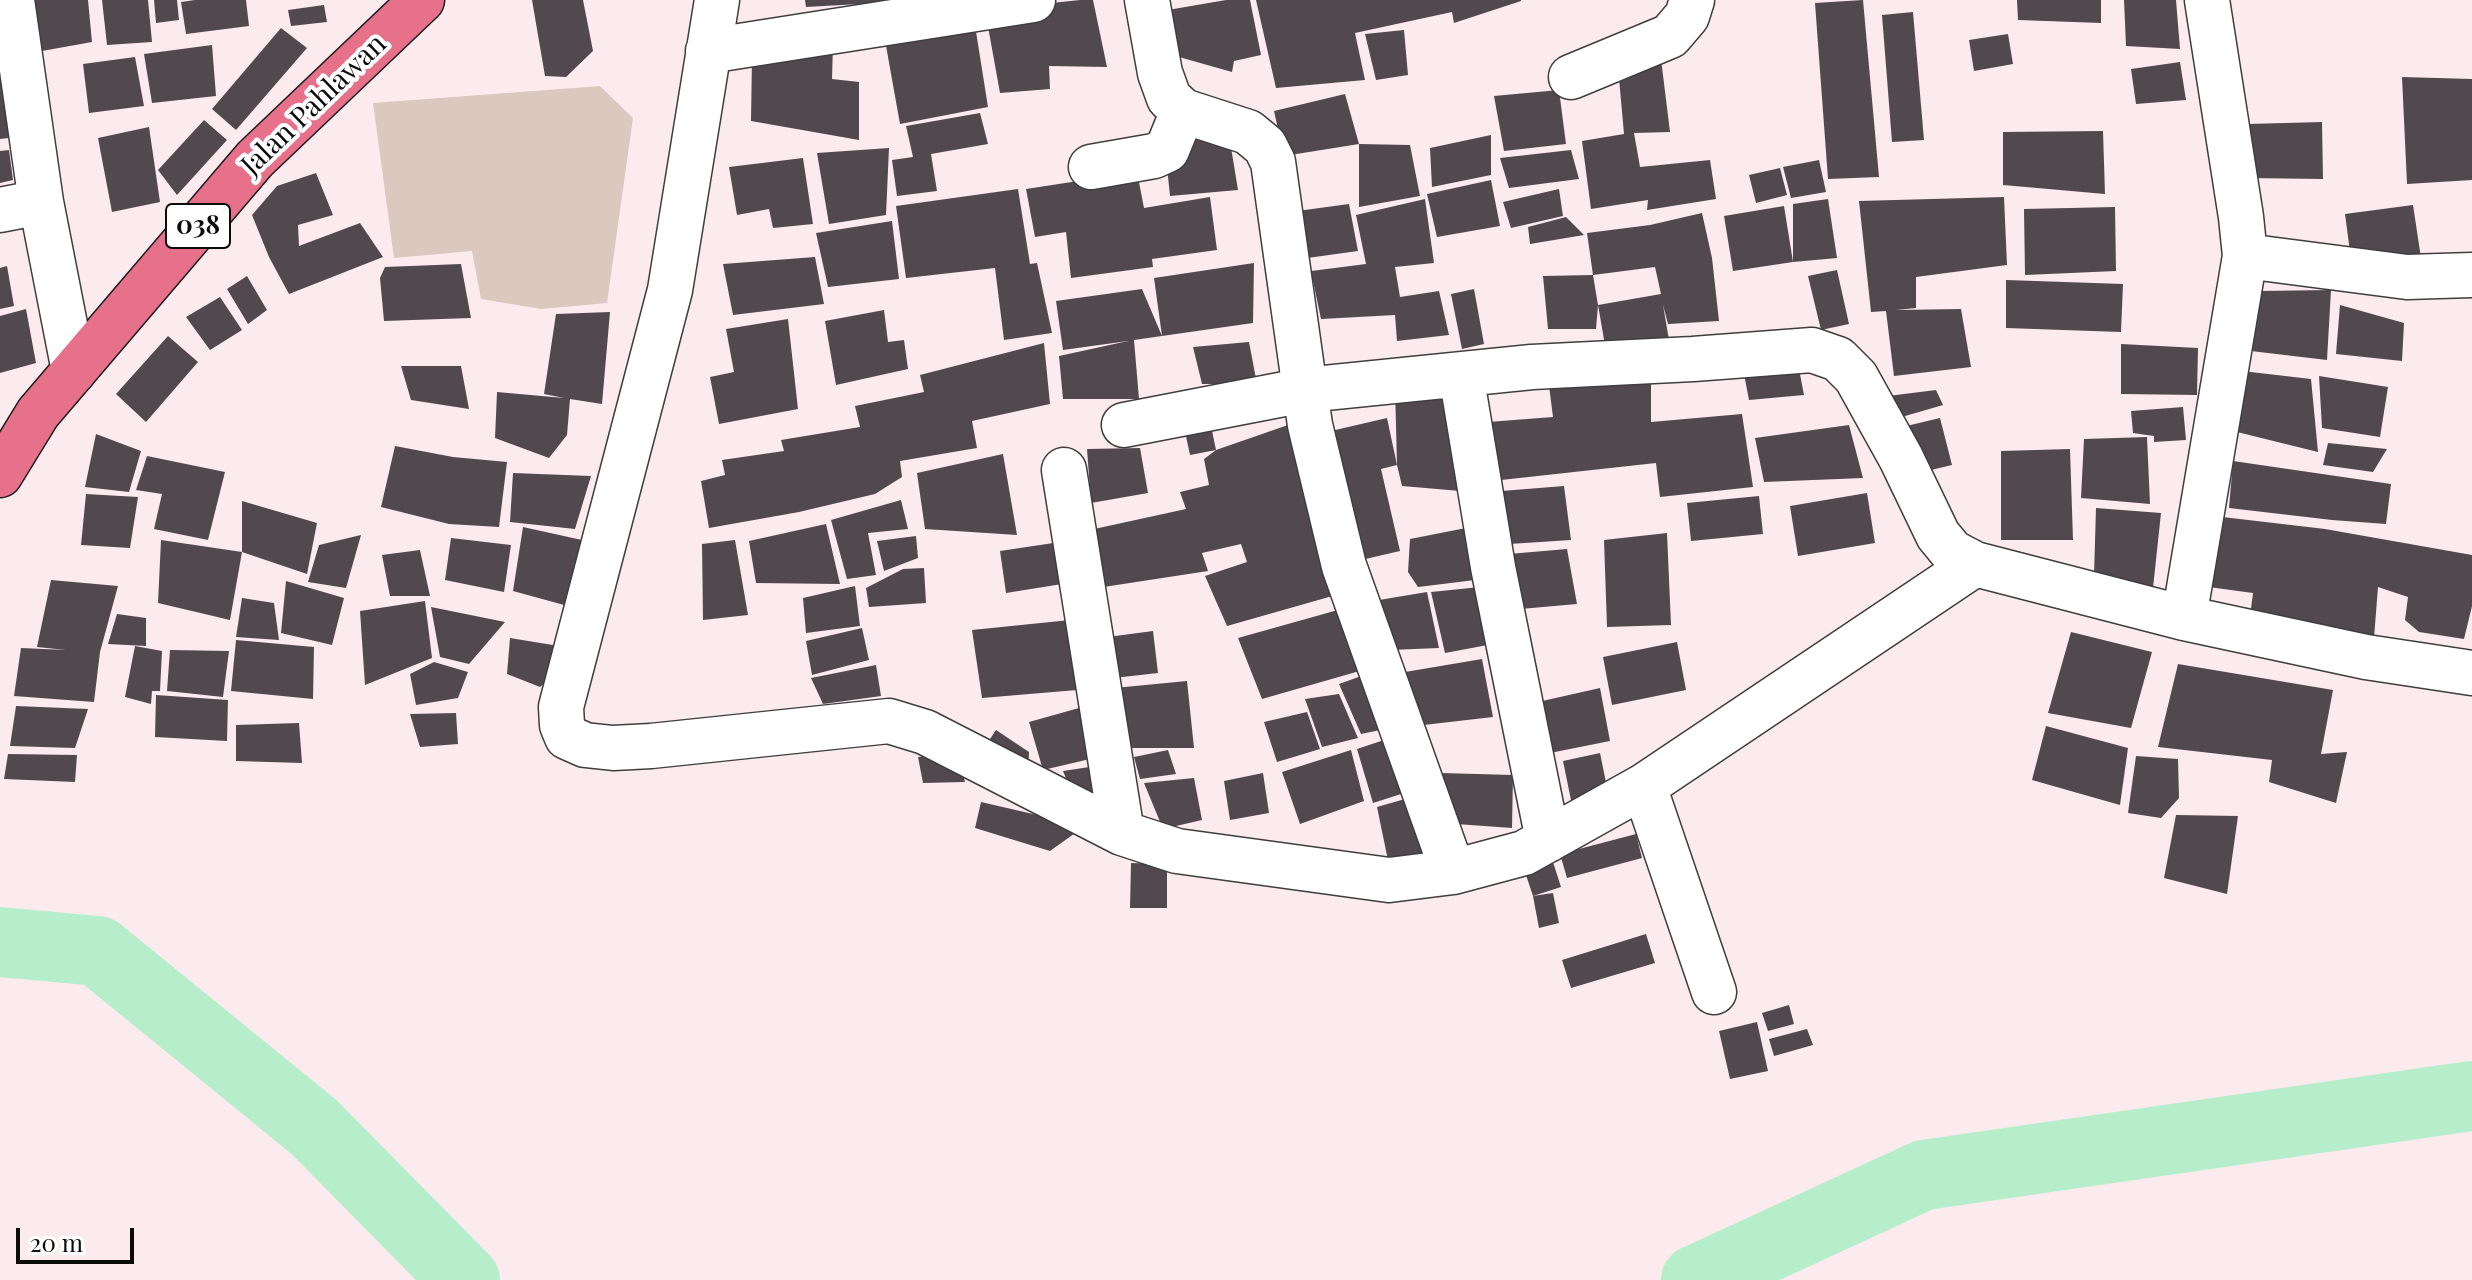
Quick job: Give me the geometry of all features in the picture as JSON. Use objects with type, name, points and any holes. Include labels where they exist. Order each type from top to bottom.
[{"type":"main road","name":"Jalan Pahlawan","points":[[0,475],[38,413],[255,159],[422,0]]},
{"type":"street","points":[[12,0],[20,206],[74,371]]},
{"type":"street","points":[[717,0],[670,290],[561,707],[562,725],[567,737],[585,745],[613,748],[889,721],[925,732],[1122,833],[1177,851],[1389,880],[1453,872],[1524,853],[1644,786],[1975,564]]},
{"type":"street","points":[[708,51],[1033,0]]},
{"type":"street","points":[[1147,0],[1160,73],[1169,98],[1183,111],[1248,132],[1265,146],[1273,162],[1310,425],[1344,566],[1453,872]]},
{"type":"street","points":[[1571,77],[1670,36],[1687,16],[1692,0]]},
{"type":"street","points":[[2184,618],[2245,256],[2207,0]]},
{"type":"street","points":[[1091,167],[1154,156],[1167,150],[1183,111]]},
{"type":"street","points":[[2245,256],[2407,277],[2472,275]]},
{"type":"street","points":[[1124,425],[1305,390],[1532,367],[1812,350],[1838,359],[1856,377],[1901,458],[1938,535],[1952,552],[1975,564],[2184,618],[2366,657],[2472,673]]},
{"type":"street","points":[[1461,374],[1493,567],[1548,840]]},
{"type":"street","points":[[1064,470],[1122,833]]},
{"type":"street","points":[[1644,786],[1714,992]]},
{"type":"shaded area","points":[[600,86],[633,118],[607,303],[541,309],[481,299],[472,251],[394,258],[373,103]]},
{"type":"building","points":[[34,0],[88,0],[92,42],[42,51]]},
{"type":"building","points":[[102,0],[148,0],[152,42],[107,45]]},
{"type":"building","points":[[154,0],[177,0],[179,20],[156,23]]},
{"type":"building","points":[[246,0],[249,26],[186,34],[181,2]]},
{"type":"building","points":[[532,0],[583,0],[593,51],[566,77],[545,76]]},
{"type":"building","points":[[805,0],[896,0],[896,2],[806,7]]},
{"type":"building","points":[[1093,0],[1107,67],[1049,66],[1050,89],[1000,93],[985,10]]},
{"type":"building","points":[[1226,0],[1250,0],[1261,55],[1234,61],[1232,72],[1179,57],[1162,11]]},
{"type":"building","points":[[1256,0],[1521,1],[1454,23],[1452,12],[1355,33],[1365,80],[1276,88]]},
{"type":"building","points":[[1863,0],[1879,177],[1828,179],[1815,3]]},
{"type":"building","points":[[2017,0],[2101,0],[2101,23],[2018,20]]},
{"type":"building","points":[[2124,0],[2176,0],[2180,49],[2126,46]]},
{"type":"building","points":[[324,5],[327,22],[291,26],[288,10]]},
{"type":"building","points":[[1913,12],[1924,140],[1892,142],[1882,15]]},
{"type":"building","points":[[974,19],[988,107],[900,124],[883,29]]},
{"type":"building","points":[[281,28],[307,48],[236,130],[212,109]]},
{"type":"building","points":[[1404,30],[1408,75],[1376,80],[1365,34]]},
{"type":"building","points":[[2008,34],[2013,64],[1974,71],[1969,40]]},
{"type":"building","points":[[833,44],[832,79],[859,82],[859,140],[751,121],[752,57]]},
{"type":"building","points":[[212,45],[216,96],[152,103],[144,54]]},
{"type":"building","points":[[0,49],[17,137],[0,139]]},
{"type":"building","points":[[135,57],[144,106],[89,113],[83,64]]},
{"type":"building","points":[[1661,59],[1670,132],[1634,133],[1640,167],[1710,160],[1716,199],[1647,210],[1648,200],[1591,209],[1582,141],[1624,134],[1618,67]]},
{"type":"building","points":[[2180,62],[2186,100],[2136,104],[2131,69]]},
{"type":"building","points":[[2402,77],[2472,79],[2472,180],[2407,184]]},
{"type":"building","points":[[1559,90],[1566,144],[1504,151],[1494,96]]},
{"type":"building","points":[[1345,94],[1359,144],[1284,156],[1274,111]]},
{"type":"building","points":[[980,113],[988,144],[931,154],[937,191],[897,196],[892,160],[913,157],[906,126]]},
{"type":"building","points":[[204,120],[227,140],[177,195],[158,170]]},
{"type":"building","points":[[2322,122],[2323,179],[2246,178],[2247,124]]},
{"type":"building","points":[[149,127],[160,202],[112,212],[98,138]]},
{"type":"building","points":[[1228,129],[1238,190],[1170,196],[1167,167],[1179,136]]},
{"type":"building","points":[[2103,131],[2105,194],[2003,185],[2003,132]]},
{"type":"building","points":[[1491,135],[1491,175],[1432,187],[1430,148]]},
{"type":"building","points":[[1359,144],[1410,145],[1420,196],[1359,207]]},
{"type":"building","points":[[889,148],[886,215],[829,224],[817,153]]},
{"type":"building","points":[[9,150],[13,180],[0,183],[0,151]]},
{"type":"building","points":[[1571,150],[1579,179],[1509,188],[1500,158]]},
{"type":"building","points":[[803,158],[813,224],[773,228],[769,209],[737,215],[729,167]]},
{"type":"building","points":[[1819,160],[1826,192],[1791,198],[1783,167]]},
{"type":"building","points":[[1780,168],[1787,195],[1756,203],[1749,175]]},
{"type":"building","points":[[1137,172],[1144,208],[1210,197],[1217,250],[1152,259],[1153,267],[1071,278],[1066,232],[1035,237],[1026,189]]},
{"type":"building","points":[[316,173],[333,215],[298,225],[299,246],[360,223],[383,257],[289,294],[269,257],[252,215],[277,186]]},
{"type":"building","points":[[1491,180],[1500,226],[1437,237],[1427,194]]},
{"type":"building","points":[[1018,189],[1030,264],[1037,263],[1052,333],[1004,340],[995,268],[906,278],[896,206]]},
{"type":"building","points":[[1559,189],[1563,216],[1511,228],[1503,202]]},
{"type":"building","points":[[2004,197],[2007,265],[1916,277],[1916,308],[1896,310],[1961,309],[1971,367],[1894,376],[1886,311],[1871,312],[1859,201]]},
{"type":"building","points":[[1425,199],[1434,263],[1395,267],[1400,297],[1439,291],[1449,335],[1397,341],[1395,315],[1321,319],[1311,271],[1366,264],[1356,215]]},
{"type":"building","points":[[1828,199],[1837,258],[1793,262],[1793,204]]},
{"type":"building","points":[[1349,204],[1358,251],[1300,259],[1290,212]]},
{"type":"building","points":[[2413,205],[2421,258],[2352,267],[2345,214]]},
{"type":"building","points":[[1784,206],[1793,262],[1733,271],[1724,216]]},
{"type":"building","points":[[2115,207],[2116,271],[2025,275],[2024,209]]},
{"type":"building","points":[[1702,213],[1712,258],[1719,321],[1668,324],[1663,305],[1669,340],[1606,351],[1598,305],[1661,294],[1655,267],[1593,275],[1587,233],[1650,225]]},
{"type":"building","points":[[1566,217],[1584,235],[1530,244],[1528,227]]},
{"type":"building","points":[[892,221],[899,279],[828,287],[816,233]]},
{"type":"building","points":[[815,257],[824,304],[733,315],[723,264]]},
{"type":"building","points":[[1254,263],[1253,323],[1162,336],[1154,278]]},
{"type":"building","points":[[461,264],[471,318],[384,321],[380,278],[385,267]]},
{"type":"building","points":[[7,266],[14,306],[0,309],[0,268]]},
{"type":"building","points":[[1837,270],[1849,324],[1821,330],[1808,276]]},
{"type":"building","points":[[1593,275],[1598,305],[1596,329],[1548,329],[1543,276]]},
{"type":"building","points":[[247,276],[267,310],[248,324],[227,289]]},
{"type":"building","points":[[2006,280],[2123,284],[2121,332],[2006,328]]},
{"type":"building","points":[[1142,289],[1162,336],[1134,340],[1139,399],[1063,399],[1059,356],[1128,341],[1063,350],[1056,301]]},
{"type":"building","points":[[1474,289],[1484,344],[1462,349],[1451,294]]},
{"type":"building","points":[[2331,290],[2327,360],[2251,351],[2258,291]]},
{"type":"building","points":[[220,297],[242,330],[210,350],[186,317]]},
{"type":"building","points":[[2340,305],[2404,323],[2402,361],[2336,354]]},
{"type":"building","points":[[26,309],[36,363],[0,373],[0,316]]},
{"type":"building","points":[[884,310],[888,342],[904,340],[908,369],[836,385],[825,321]]},
{"type":"building","points":[[610,312],[602,404],[570,399],[567,435],[549,458],[495,438],[497,392],[564,398],[544,394],[556,314]]},
{"type":"building","points":[[788,319],[798,409],[719,424],[710,377],[734,372],[726,329]]},
{"type":"building","points":[[168,336],[198,362],[146,422],[116,394]]},
{"type":"building","points":[[1249,342],[1257,384],[1202,384],[1193,347]]},
{"type":"building","points":[[1044,343],[1050,404],[972,421],[977,448],[900,461],[902,477],[875,494],[709,528],[701,481],[725,475],[722,460],[784,451],[781,440],[860,427],[855,406],[924,392],[920,375]]},
{"type":"building","points":[[2121,344],[2198,348],[2197,395],[2121,394]]},
{"type":"building","points":[[1798,364],[1804,395],[1749,400],[1743,369]]},
{"type":"building","points":[[401,366],[461,366],[469,409],[411,400]]},
{"type":"building","points":[[2242,371],[2311,379],[2318,452],[2229,430]]},
{"type":"building","points":[[1651,373],[1651,422],[1742,414],[1753,487],[1660,497],[1656,463],[1492,481],[1488,422],[1553,417],[1548,378]]},
{"type":"building","points":[[2319,376],[2388,387],[2380,437],[2322,428]]},
{"type":"building","points":[[1460,383],[1472,492],[1402,486],[1397,465],[1395,387]]},
{"type":"building","points":[[1936,390],[1943,405],[1888,421],[1880,397]]},
{"type":"building","points":[[2183,407],[2186,440],[2154,442],[2154,436],[2133,433],[2131,411]]},
{"type":"building","points":[[1387,418],[1397,465],[1381,469],[1400,551],[1348,563],[1318,434]]},
{"type":"building","points":[[1940,418],[1952,465],[1910,475],[1898,428]]},
{"type":"building","points":[[1210,421],[1216,450],[1190,455],[1184,427]]},
{"type":"building","points":[[1288,425],[1343,593],[1227,626],[1205,576],[1247,562],[1241,544],[1202,553],[1208,571],[1097,588],[1085,531],[1186,509],[1180,492],[1209,485],[1204,459],[1216,450]]},
{"type":"building","points":[[1849,425],[1863,478],[1764,482],[1755,438]]},
{"type":"building","points":[[96,434],[141,451],[129,492],[85,487]]},
{"type":"building","points":[[2147,437],[2150,504],[2081,498],[2084,439]]},
{"type":"building","points":[[2328,443],[2387,449],[2373,472],[2323,465]]},
{"type":"building","points":[[395,446],[453,457],[507,462],[499,527],[449,524],[381,507]]},
{"type":"building","points":[[1140,448],[1148,493],[1091,503],[1087,449]]},
{"type":"building","points":[[2070,449],[2073,540],[2001,540],[2001,451]]},
{"type":"building","points":[[1003,454],[1017,535],[925,529],[917,473]]},
{"type":"building","points":[[147,456],[225,472],[208,540],[154,529],[162,494],[136,490]]},
{"type":"building","points":[[2233,461],[2391,484],[2386,524],[2229,508]]},
{"type":"building","points":[[513,473],[591,476],[575,529],[510,522]]},
{"type":"building","points":[[1564,486],[1571,540],[1494,545],[1489,492]]},
{"type":"building","points":[[1867,493],[1875,543],[1798,556],[1790,506]]},
{"type":"building","points":[[86,494],[138,497],[130,548],[81,545]]},
{"type":"building","points":[[1759,496],[1763,534],[1691,541],[1687,503]]},
{"type":"building","points":[[901,500],[908,529],[868,533],[876,575],[847,579],[831,520]]},
{"type":"building","points":[[242,501],[317,523],[307,574],[242,552]]},
{"type":"building","points":[[2096,508],[2161,513],[2153,588],[2094,575]]},
{"type":"building","points":[[2214,516],[2325,529],[2472,555],[2472,606],[2464,639],[2419,632],[2405,620],[2408,597],[2378,587],[2374,638],[2249,624],[2253,593],[2201,586]]},
{"type":"building","points":[[826,524],[840,584],[756,583],[749,541]]},
{"type":"building","points":[[523,527],[591,542],[575,608],[513,591]]},
{"type":"building","points":[[1466,528],[1475,580],[1418,587],[1408,572],[1410,539]]},
{"type":"building","points":[[1667,533],[1671,625],[1607,627],[1604,540]]},
{"type":"building","points":[[361,535],[346,588],[308,582],[319,545]]},
{"type":"building","points":[[916,536],[918,558],[884,571],[877,541]]},
{"type":"building","points":[[451,538],[511,545],[504,592],[445,580]]},
{"type":"building","points":[[161,540],[242,552],[230,620],[158,603]]},
{"type":"building","points":[[735,540],[748,615],[703,620],[702,544]]},
{"type":"building","points":[[1060,542],[1062,584],[1006,593],[1000,551]]},
{"type":"building","points":[[1567,549],[1577,604],[1509,610],[1497,555]]},
{"type":"building","points":[[420,550],[430,596],[390,596],[382,555]]},
{"type":"building","points":[[924,568],[926,603],[869,607],[866,588],[903,569]]},
{"type":"building","points":[[51,580],[118,586],[100,652],[94,702],[14,696],[21,648],[66,650],[37,647]]},
{"type":"building","points":[[286,581],[344,598],[332,645],[281,633]]},
{"type":"building","points":[[855,586],[860,626],[806,633],[803,598]]},
{"type":"building","points":[[1480,587],[1493,644],[1445,653],[1431,592]]},
{"type":"building","points":[[1427,592],[1439,648],[1390,650],[1379,600]]},
{"type":"building","points":[[242,598],[274,603],[279,640],[236,637]]},
{"type":"building","points":[[425,601],[432,658],[365,685],[360,611]]},
{"type":"building","points":[[431,607],[505,622],[469,664],[440,657]]},
{"type":"building","points":[[1345,608],[1370,668],[1262,699],[1238,638]]},
{"type":"building","points":[[117,614],[146,618],[146,646],[108,644]]},
{"type":"building","points":[[1070,620],[1077,690],[982,698],[972,630]]},
{"type":"building","points":[[862,628],[869,660],[812,675],[806,641]]},
{"type":"building","points":[[1153,631],[1158,673],[1105,679],[1100,638]]},
{"type":"building","points":[[2071,632],[2152,652],[2131,728],[2048,713]]},
{"type":"building","points":[[510,638],[565,647],[554,676],[540,687],[507,674]]},
{"type":"building","points":[[236,640],[314,647],[313,699],[231,691]]},
{"type":"building","points":[[1677,642],[1686,690],[1612,705],[1603,657]]},
{"type":"building","points":[[135,646],[162,651],[160,691],[152,691],[151,704],[125,697]]},
{"type":"building","points":[[170,650],[229,651],[223,697],[167,691]]},
{"type":"building","points":[[1482,659],[1493,717],[1415,726],[1405,672]]},
{"type":"building","points":[[434,662],[468,672],[458,698],[416,705],[410,674]]},
{"type":"building","points":[[2178,664],[2333,690],[2321,754],[2347,752],[2336,803],[2269,782],[2272,760],[2158,747]]},
{"type":"building","points":[[876,665],[881,696],[823,704],[811,678]]},
{"type":"building","points":[[1378,670],[1390,728],[1361,734],[1339,684]]},
{"type":"building","points":[[1187,681],[1194,748],[1123,748],[1104,689]]},
{"type":"building","points":[[1600,688],[1610,741],[1540,755],[1529,704]]},
{"type":"building","points":[[1339,694],[1358,738],[1322,747],[1305,699]]},
{"type":"building","points":[[156,695],[228,700],[227,741],[155,737]]},
{"type":"building","points":[[16,706],[88,709],[75,748],[10,746]]},
{"type":"building","points":[[1079,708],[1090,759],[1043,770],[1029,722]]},
{"type":"building","points":[[1307,712],[1320,749],[1277,762],[1264,722]]},
{"type":"building","points":[[456,713],[458,744],[420,747],[410,714]]},
{"type":"building","points":[[299,723],[302,763],[236,761],[236,725]]},
{"type":"building","points":[[2046,726],[2128,748],[2120,805],[2032,780]]},
{"type":"building","points":[[996,730],[1029,752],[1028,779],[980,754]]},
{"type":"building","points":[[1396,736],[1401,794],[1373,803],[1357,749]]},
{"type":"building","points":[[1168,750],[1176,774],[1140,779],[1134,757]]},
{"type":"building","points":[[1351,750],[1364,801],[1300,824],[1282,772]]},
{"type":"building","points":[[957,753],[965,782],[923,783],[918,757]]},
{"type":"building","points":[[1600,753],[1609,797],[1572,805],[1563,761]]},
{"type":"building","points":[[8,754],[77,755],[75,782],[4,779]]},
{"type":"building","points":[[2136,756],[2178,759],[2179,798],[2161,818],[2128,813]]},
{"type":"building","points":[[1096,766],[1106,803],[1078,808],[1063,771]]},
{"type":"building","points":[[1263,773],[1269,813],[1230,820],[1224,781]]},
{"type":"building","points":[[1441,773],[1513,775],[1512,828],[1442,823]]},
{"type":"building","points":[[1194,778],[1202,820],[1163,829],[1144,783]]},
{"type":"building","points":[[1412,797],[1436,847],[1390,870],[1377,807]]},
{"type":"building","points":[[981,802],[1085,826],[1050,851],[975,828]]},
{"type":"building","points":[[2176,815],[2238,816],[2227,894],[2164,878]]},
{"type":"building","points":[[1636,834],[1642,858],[1567,878],[1560,854]]},
{"type":"building","points":[[1553,862],[1561,887],[1533,896],[1525,872]]},
{"type":"building","points":[[1131,863],[1167,864],[1167,908],[1130,908]]},
{"type":"building","points":[[1553,893],[1559,923],[1539,928],[1533,896]]},
{"type":"building","points":[[1646,934],[1655,963],[1571,988],[1562,960]]},
{"type":"building","points":[[1789,1005],[1794,1024],[1768,1031],[1762,1013]]},
{"type":"building","points":[[1757,1022],[1768,1071],[1730,1079],[1719,1031]]},
{"type":"building","points":[[1807,1029],[1813,1045],[1774,1056],[1769,1039]]},
{"type":"waterway","points":[[0,942],[98,951],[314,1127],[465,1280]]},
{"type":"waterway","points":[[1696,1280],[1924,1175],[2472,1096]]}]
